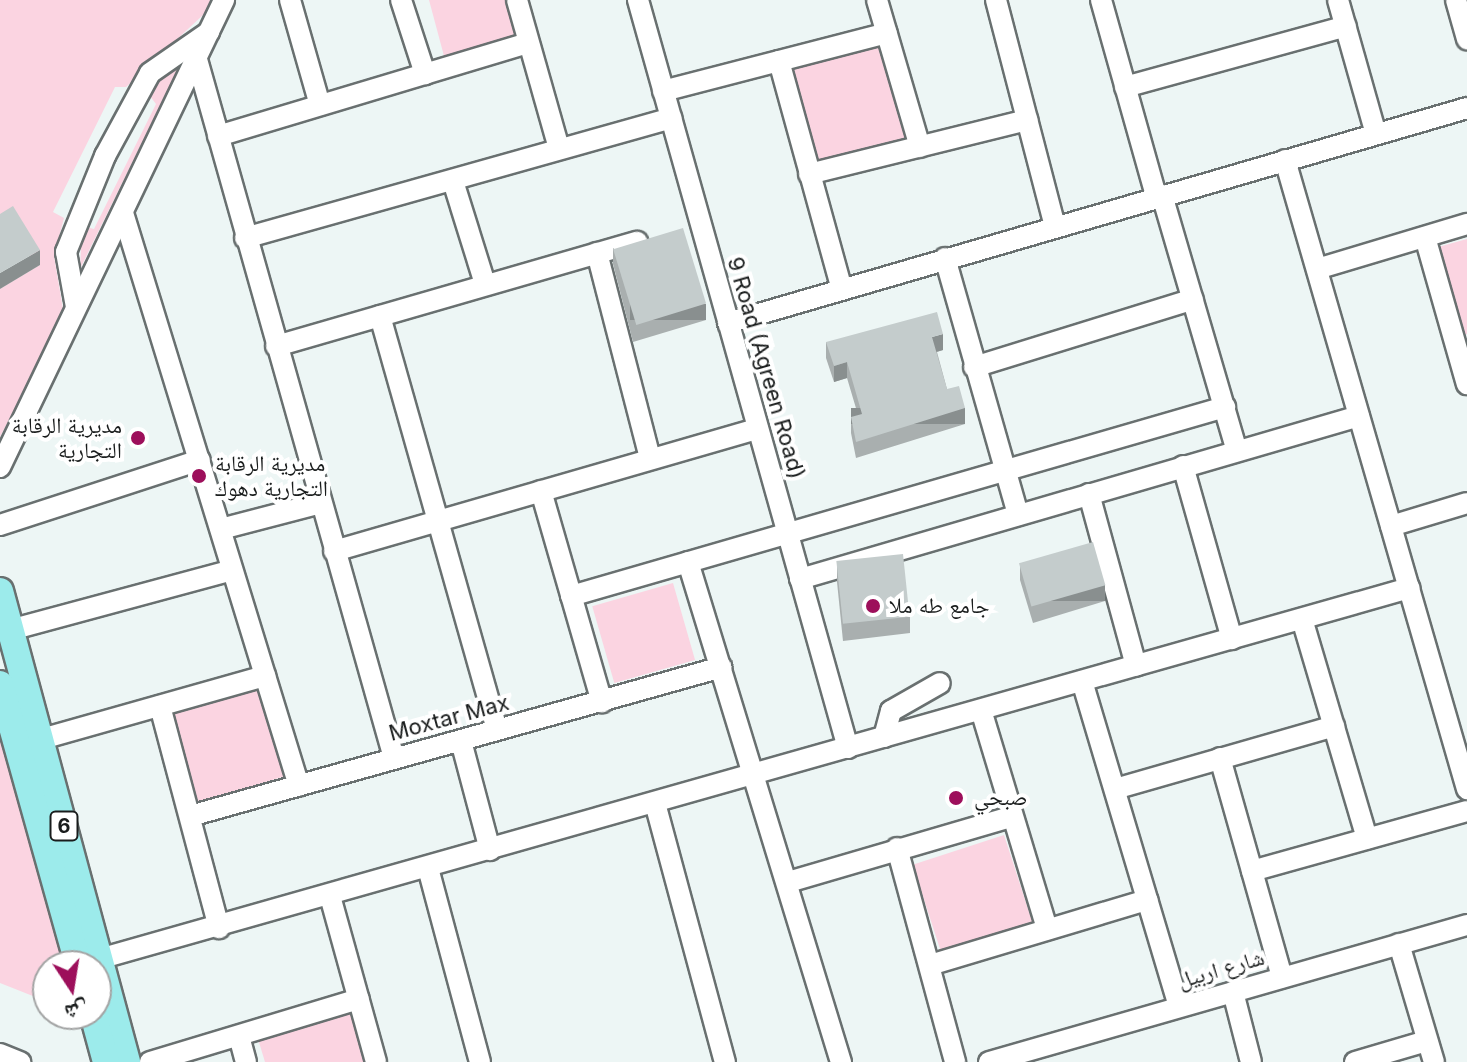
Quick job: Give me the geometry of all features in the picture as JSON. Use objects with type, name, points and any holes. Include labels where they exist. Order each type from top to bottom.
[{"type":"main road","name":"6","points":[[0,591],[42,739],[86,950]]},
{"type":"main road","name":"6","points":[[0,684],[85,950]]},
{"type":"main road","name":"6","points":[[112,1023],[127,1062]]},
{"type":"main road","points":[[97,1030],[106,1062]]},
{"type":"street","points":[[0,467],[224,0]]},
{"type":"street","points":[[290,0],[320,105]]},
{"type":"street","points":[[401,0],[425,74]]},
{"type":"street","points":[[517,0],[559,148]]},
{"type":"street","name":"9 Road (Agreen Road)","points":[[638,0],[848,748]]},
{"type":"street","points":[[877,0],[920,147]]},
{"type":"street","points":[[996,0],[1055,226]]},
{"type":"street","points":[[1101,0],[1237,451]]},
{"type":"street","points":[[1338,0],[1376,134]]},
{"type":"street","points":[[1456,0],[1467,39]]},
{"type":"street","points":[[1125,87],[1346,26]]},
{"type":"street","points":[[76,307],[66,252],[105,156],[150,73],[209,32]]},
{"type":"street","points":[[663,91],[887,33]]},
{"type":"street","points":[[218,136],[528,43]]},
{"type":"street","points":[[196,56],[394,758]]},
{"type":"street","points":[[779,61],[842,289]]},
{"type":"street","points":[[728,323],[1159,195],[1467,108]]},
{"type":"street","points":[[245,238],[671,118]]},
{"type":"street","points":[[809,174],[1027,120]]},
{"type":"street","points":[[1285,160],[1409,588],[1462,750],[1467,789]]},
{"type":"street","points":[[453,181],[485,284]]},
{"type":"street","points":[[123,213],[299,786]]},
{"type":"street","points":[[1317,269],[1467,224]]},
{"type":"street","points":[[276,346],[485,284],[701,225]]},
{"type":"street","points":[[1425,237],[1461,342],[1467,384]]},
{"type":"street","points":[[597,253],[650,458]]},
{"type":"street","points":[[945,258],[1002,471],[1018,515]]},
{"type":"street","points":[[974,367],[1193,299]]},
{"type":"street","points":[[380,316],[497,729]]},
{"type":"street","points":[[571,596],[1225,407]]},
{"type":"street","points":[[800,579],[1359,416]]},
{"type":"street","points":[[334,551],[758,429]]},
{"type":"street","points":[[0,525],[200,460]]},
{"type":"street","points":[[1183,466],[1232,639]]},
{"type":"street","points":[[541,491],[602,702]]},
{"type":"street","points":[[1089,494],[1136,666]]},
{"type":"street","points":[[221,529],[321,503]]},
{"type":"street","points":[[1391,526],[1467,503]]},
{"type":"street","points":[[688,562],[756,775],[841,1062]]},
{"type":"street","points":[[10,630],[232,570]]},
{"type":"street","points":[[112,957],[1409,588]]},
{"type":"street","points":[[1302,619],[1367,839]]},
{"type":"street","name":"Moxtar Max","points":[[190,816],[722,667]]},
{"type":"street","points":[[42,739],[265,676]]},
{"type":"street","points":[[1082,681],[1179,1006]]},
{"type":"street","points":[[884,737],[891,711],[940,683]]},
{"type":"street","points":[[160,706],[219,928]]},
{"type":"street","points":[[981,710],[1047,929]]},
{"type":"street","points":[[1115,789],[1334,726]]},
{"type":"street","points":[[461,741],[490,850]]},
{"type":"street","points":[[1220,758],[1282,977]]},
{"type":"street","points":[[655,803],[725,1062]]},
{"type":"street","points":[[1252,871],[1467,811]]},
{"type":"street","points":[[788,882],[1011,817]]},
{"type":"street","points":[[897,848],[955,1062]]},
{"type":"street","points":[[428,868],[480,1062]]},
{"type":"street","points":[[330,896],[376,1062]]},
{"type":"street","points":[[930,965],[1147,900]]},
{"type":"street","name":"شارع اربيل","points":[[989,1062],[1467,925]]},
{"type":"street","points":[[1399,944],[1434,1062]]},
{"type":"street","points":[[1233,992],[1251,1062]]},
{"type":"street","points":[[150,1062],[359,999]]},
{"type":"street","points":[[239,1036],[246,1062]]},
{"type":"street","points":[[1355,1062],[1427,1041]]},
{"type":"street","points":[[0,1054],[20,1062]]},
{"type":"shaded area","points":[[0,0],[219,0],[126,87],[115,87],[53,212],[64,218],[54,256],[64,315],[0,437],[0,289],[40,265],[0,229]]},
{"type":"shaded area","points":[[429,0],[524,0],[533,33],[444,56]]},
{"type":"shaded area","points":[[884,45],[907,139],[810,163],[787,69]]},
{"type":"shaded area","points":[[181,63],[80,269],[82,226],[94,229],[156,104],[147,92]]},
{"type":"shaded area","points":[[1467,239],[1467,334],[1457,337],[1431,249]]},
{"type":"shaded area","points":[[673,583],[695,660],[614,683],[592,606]]},
{"type":"shaded area","points":[[258,686],[285,776],[198,802],[171,713]]},
{"type":"shaded area","points":[[0,713],[64,950],[32,950],[32,996],[0,983]]},
{"type":"shaded area","points":[[1004,835],[1032,922],[941,952],[913,865]]},
{"type":"shaded area","points":[[354,1012],[368,1062],[265,1062],[258,1039]]},
{"type":"building","points":[[13,206],[40,250],[0,273],[0,214]]},
{"type":"building","points":[[683,228],[706,304],[636,325],[613,249]]},
{"type":"building","points":[[937,312],[943,334],[932,337],[947,389],[959,386],[965,408],[856,442],[851,417],[862,414],[847,362],[834,366],[826,342]]},
{"type":"building","points":[[1093,542],[1105,585],[1031,606],[1019,563]]},
{"type":"building","name":"جامع طه ملا","points":[[903,554],[910,617],[843,624],[836,561]]},
{"type":"place","name":"مديرية الرقابة التجارية","points":[[138,438]]},
{"type":"place","name":"مديرية الرقابة التجارية دهوك","points":[[199,476]]},
{"type":"place","name":"جامع طه ملا","points":[[873,606]]},
{"type":"place","name":"صبحي","points":[[956,798]]}]
